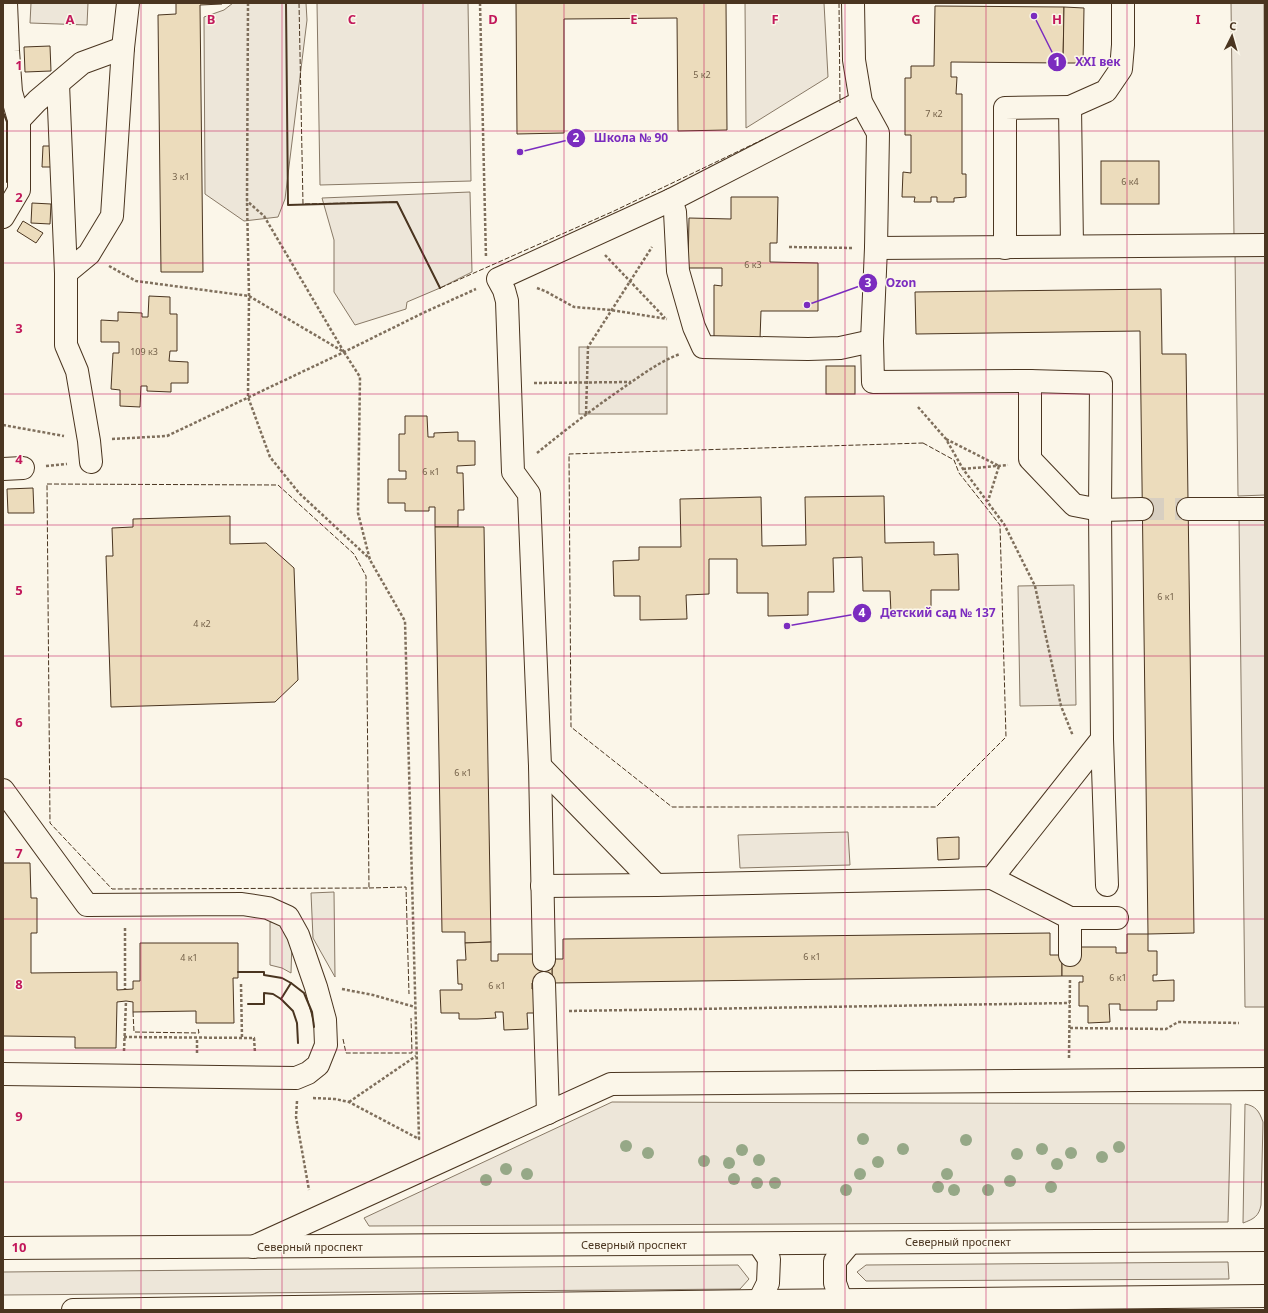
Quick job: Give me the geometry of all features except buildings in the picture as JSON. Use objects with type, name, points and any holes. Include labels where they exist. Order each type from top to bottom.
[{"type":"main road","points":[[3,217],[19,190],[19,120],[7,92],[8,51],[6,3]]},
{"type":"main road","points":[[66,273],[89,254],[112,216],[123,48],[128,3]]},
{"type":"main road","points":[[853,3],[854,60],[861,102],[878,133],[876,248],[872,342],[873,382],[1030,381],[1101,383],[1100,510],[1102,739],[1107,885]]},
{"type":"main road","points":[[1005,248],[1005,108],[1070,107],[1106,91],[1121,69],[1123,45],[1123,3]]},
{"type":"main road","points":[[19,120],[82,63],[123,48]]},
{"type":"main road","points":[[58,84],[66,273],[66,345],[77,371],[90,452]]},
{"type":"main road","points":[[544,960],[540,766],[529,494],[513,472],[506,301],[504,290],[495,280],[671,200],[861,102]]},
{"type":"main road","points":[[1070,107],[1072,246]]},
{"type":"main road","points":[[671,200],[675,212],[678,271],[694,327],[703,346],[808,349],[840,348],[872,342]]},
{"type":"main road","points":[[876,248],[1265,245]]},
{"type":"main road","points":[[1030,381],[1030,459],[1074,505],[1100,510],[1142,510]]},
{"type":"main road","points":[[1188,509],[1265,509]]},
{"type":"main road","points":[[992,878],[1102,739]]},
{"type":"main road","points":[[540,766],[656,885]]},
{"type":"main road","points":[[3,790],[87,905],[242,904],[268,908],[288,917],[298,935],[316,987],[325,1020],[326,1045],[318,1064],[308,1073],[296,1078],[3,1074]]},
{"type":"main road","points":[[542,886],[992,878],[1070,918],[1117,918]]},
{"type":"main road","points":[[1070,918],[1070,955]]},
{"type":"main road","points":[[544,983],[548,1112]]},
{"type":"main road","points":[[253,1247],[611,1084],[1265,1079]]},
{"type":"main road","name":"Северный проспект","points":[[3,1248],[1265,1240]]},
{"type":"main road","points":[[841,1305],[835,1283],[835,1261],[850,1243]]},
{"type":"main road","points":[[759,1244],[769,1259],[768,1283],[759,1305]]},
{"type":"main road","points":[[73,1310],[841,1305],[1265,1296]]},
{"type":"path","points":[[248,3],[248,397],[270,457],[299,494],[370,560]]},
{"type":"path","points":[[13,469],[167,436],[495,280],[486,267],[480,3]]},
{"type":"path","points":[[247,201],[264,216],[360,377],[358,513],[370,560],[405,621],[419,1139]]},
{"type":"path","points":[[588,238],[666,319]]},
{"type":"path","points":[[586,414],[588,347],[654,243]]},
{"type":"path","points":[[789,247],[876,248]]},
{"type":"path","points":[[89,254],[136,281],[249,296],[344,352]]},
{"type":"path","points":[[533,287],[545,290],[574,307],[611,310],[666,319],[694,327]]},
{"type":"path","points":[[513,472],[586,414],[632,382],[667,359],[703,346]]},
{"type":"path","points":[[509,383],[632,382]]},
{"type":"path","points":[[895,382],[946,439],[963,469],[1004,524],[1035,586],[1061,706],[1084,763]]},
{"type":"path","points":[[3,425],[90,452]]},
{"type":"path","points":[[946,439],[999,466]]},
{"type":"path","points":[[963,469],[1010,465],[1030,459]]},
{"type":"path","points":[[988,502],[999,466]]},
{"type":"path","points":[[125,905],[125,989]]},
{"type":"path","points":[[1069,1059],[1070,976]]},
{"type":"path","points":[[241,984],[242,1038]]},
{"type":"path","points":[[316,987],[336,988],[373,995],[415,1007]]},
{"type":"path","points":[[124,1057],[126,1001]]},
{"type":"path","points":[[545,1011],[1070,1003]]},
{"type":"path","points":[[1070,1028],[1166,1029],[1178,1022],[1239,1023]]},
{"type":"path","points":[[124,1038],[254,1038],[256,1060]]},
{"type":"path","points":[[349,1102],[416,1056]]},
{"type":"path","points":[[297,1098],[296,1118],[310,1190]]},
{"type":"shaded area","points":[[31,3],[88,3],[87,25],[30,23]]},
{"type":"shaded area","points":[[233,3],[306,3],[307,20],[285,199],[278,217],[244,221],[205,194],[204,17],[224,10]]},
{"type":"shaded area","points":[[317,3],[468,3],[471,181],[320,185]]},
{"type":"shaded area","points":[[745,3],[824,3],[828,77],[746,128]]},
{"type":"shaded area","points":[[1231,3],[1264,3],[1265,233],[1263,235],[1234,237]]},
{"type":"shaded area","points":[[470,192],[472,272],[407,302],[406,309],[355,325],[334,292],[334,240],[322,198]]},
{"type":"shaded area","points":[[1235,253],[1265,255],[1265,495],[1238,496]]},
{"type":"shaded area","points":[[579,347],[667,347],[667,414],[579,414]]},
{"type":"shaded area","points":[[1265,516],[1265,1007],[1245,1007],[1239,517]]},
{"type":"shaded area","points":[[1074,585],[1076,705],[1020,706],[1018,586]]},
{"type":"shaded area","points":[[848,832],[850,865],[740,868],[738,835]]},
{"type":"shaded area","points":[[334,892],[335,977],[313,938],[311,893]]},
{"type":"shaded area","points":[[270,922],[282,922],[292,940],[291,973],[282,968],[270,965]]},
{"type":"shaded area","points":[[612,1102],[1231,1104],[1228,1222],[369,1226],[364,1218]]},
{"type":"shaded area","points":[[1245,1104],[1252,1106],[1257,1110],[1263,1122],[1261,1205],[1259,1212],[1255,1217],[1243,1223]]},
{"type":"shaded area","points":[[1228,1262],[1229,1279],[866,1281],[857,1272],[866,1265]]},
{"type":"shaded area","points":[[738,1265],[749,1279],[740,1289],[3,1295],[3,1272]]},
{"type":"tunnel","points":[[1142,509],[1188,509]]},
{"type":"fence","points":[[299,3],[303,204],[397,202],[440,288],[614,211],[766,138]]},
{"type":"fence","points":[[839,3],[840,103]]},
{"type":"fence","points":[[923,443],[954,460],[959,473],[1000,525],[1006,737],[936,807],[672,807],[571,727],[569,454],[923,443]]},
{"type":"fence","points":[[47,484],[278,485],[354,554],[366,576],[369,888],[112,889],[50,823],[47,484]]},
{"type":"fence","points":[[369,888],[406,887],[409,994]]},
{"type":"fence","points":[[133,1012],[134,1032],[199,1033],[198,1028]]},
{"type":"fence","points":[[343,1039],[346,1053],[412,1053],[411,1018]]},
{"type":"wall","points":[[286,3],[288,205],[397,202],[440,288]]},
{"type":"wall","points":[[3,112],[7,122],[7,182]]},
{"type":"wall","points":[[238,972],[264,972],[264,975],[282,978],[291,983]]},
{"type":"wall","points":[[298,1043],[297,1023],[293,1011],[281,999],[291,983],[304,993],[312,1012],[314,1027]]},
{"type":"wall","points":[[248,1004],[264,1004],[264,993],[273,994],[281,999]]},
{"type":"place","name":"XXI век","points":[[1034,16]]},
{"type":"place","name":"Школа № 90","points":[[520,152]]},
{"type":"place","name":"Ozon","points":[[807,305]]},
{"type":"place","name":"Детский сад № 137","points":[[787,626]]}]
